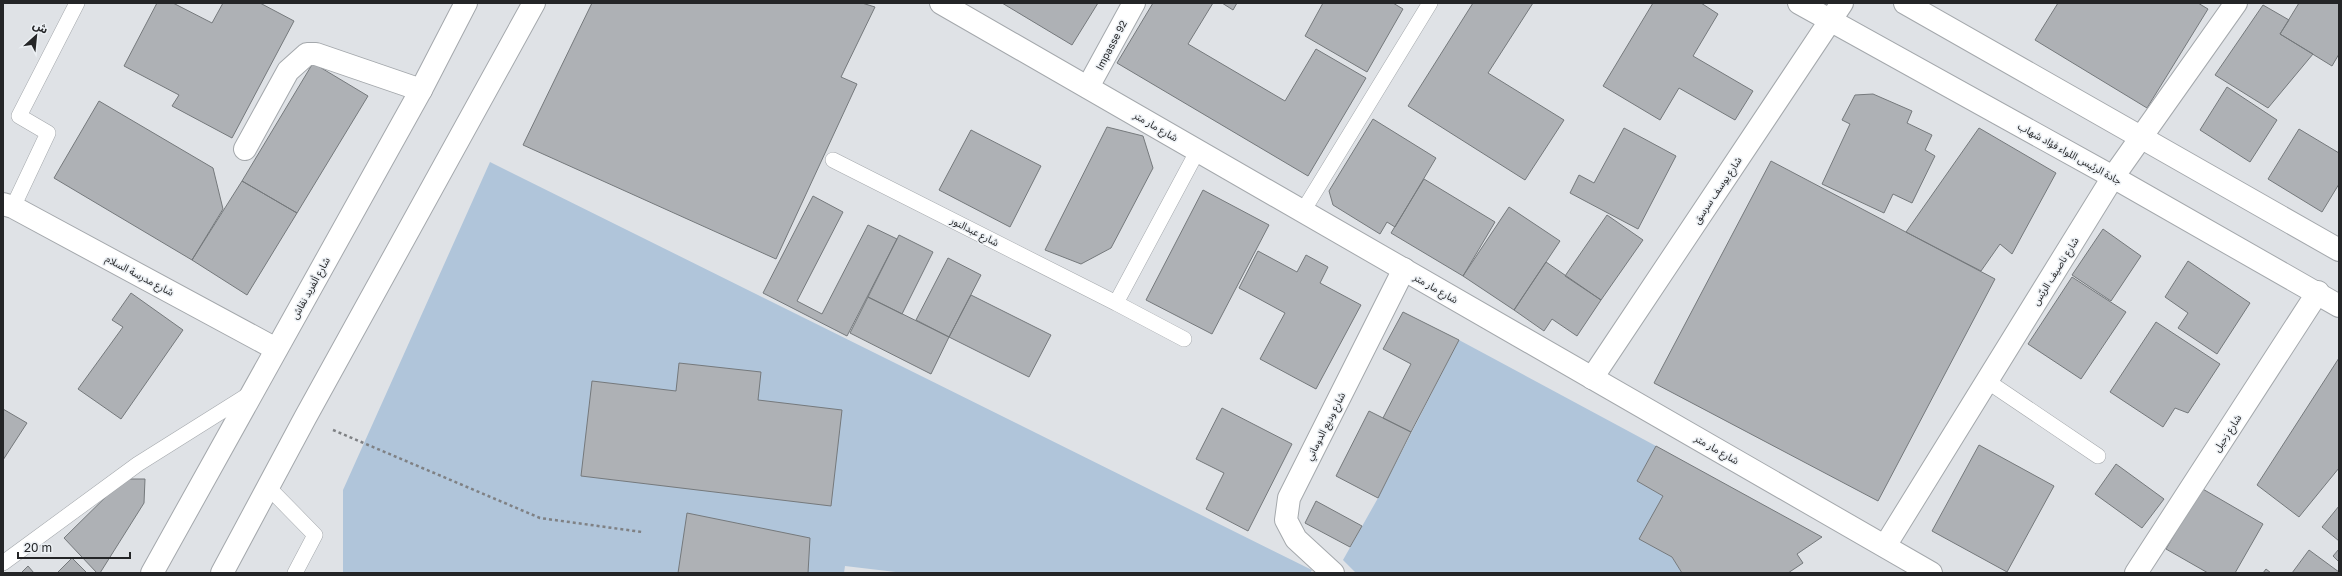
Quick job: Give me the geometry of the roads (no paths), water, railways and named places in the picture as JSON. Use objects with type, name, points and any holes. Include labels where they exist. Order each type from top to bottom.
[{"type":"main road","name":"شارع ألفريد نقاش","points":[[152,573],[256,389],[276,349],[421,90],[466,3]]},
{"type":"main road","points":[[222,573],[269,488],[305,418],[534,3]]},
{"type":"main road","name":"شارع مار متر","points":[[944,3],[1931,573]]},
{"type":"main road","name":"Impasse 92","points":[[1088,87],[1134,3]]},
{"type":"main road","name":"جادة الرئيس اللواء فؤاد شهاب","points":[[1799,3],[1836,11],[2113,177],[2318,292],[2339,306]]},
{"type":"main road","points":[[1905,3],[2339,250]]},
{"type":"main road","name":"شارع ناصيف الريّس","points":[[1885,546],[2113,177],[2236,3]]},
{"type":"main road","name":"شارع يوسف سرسق","points":[[1592,378],[1836,11]]},
{"type":"main road","points":[[245,149],[288,71],[308,54],[316,54],[421,90]]},
{"type":"main road","name":"شارع مدرسة السلام","points":[[8,206],[276,349]]},
{"type":"main road","name":"شارع وديع الدوماني","points":[[1334,573],[1296,539],[1286,520],[1289,498],[1404,269]]},
{"type":"main road","name":"شارع زحيل","points":[[2136,573],[2318,292]]},
{"type":"lane","points":[[8,206],[48,133],[19,116],[78,3]]},
{"type":"lane","points":[[1304,211],[1430,3]]},
{"type":"lane","points":[[1116,303],[1198,150]]},
{"type":"lane","name":"شارع عبدالنور","points":[[833,160],[1184,339]]},
{"type":"lane","points":[[1987,381],[2098,456]]},
{"type":"lane","points":[[3,564],[138,464],[256,389]]},
{"type":"lane","points":[[269,488],[315,535],[295,573]]}]
